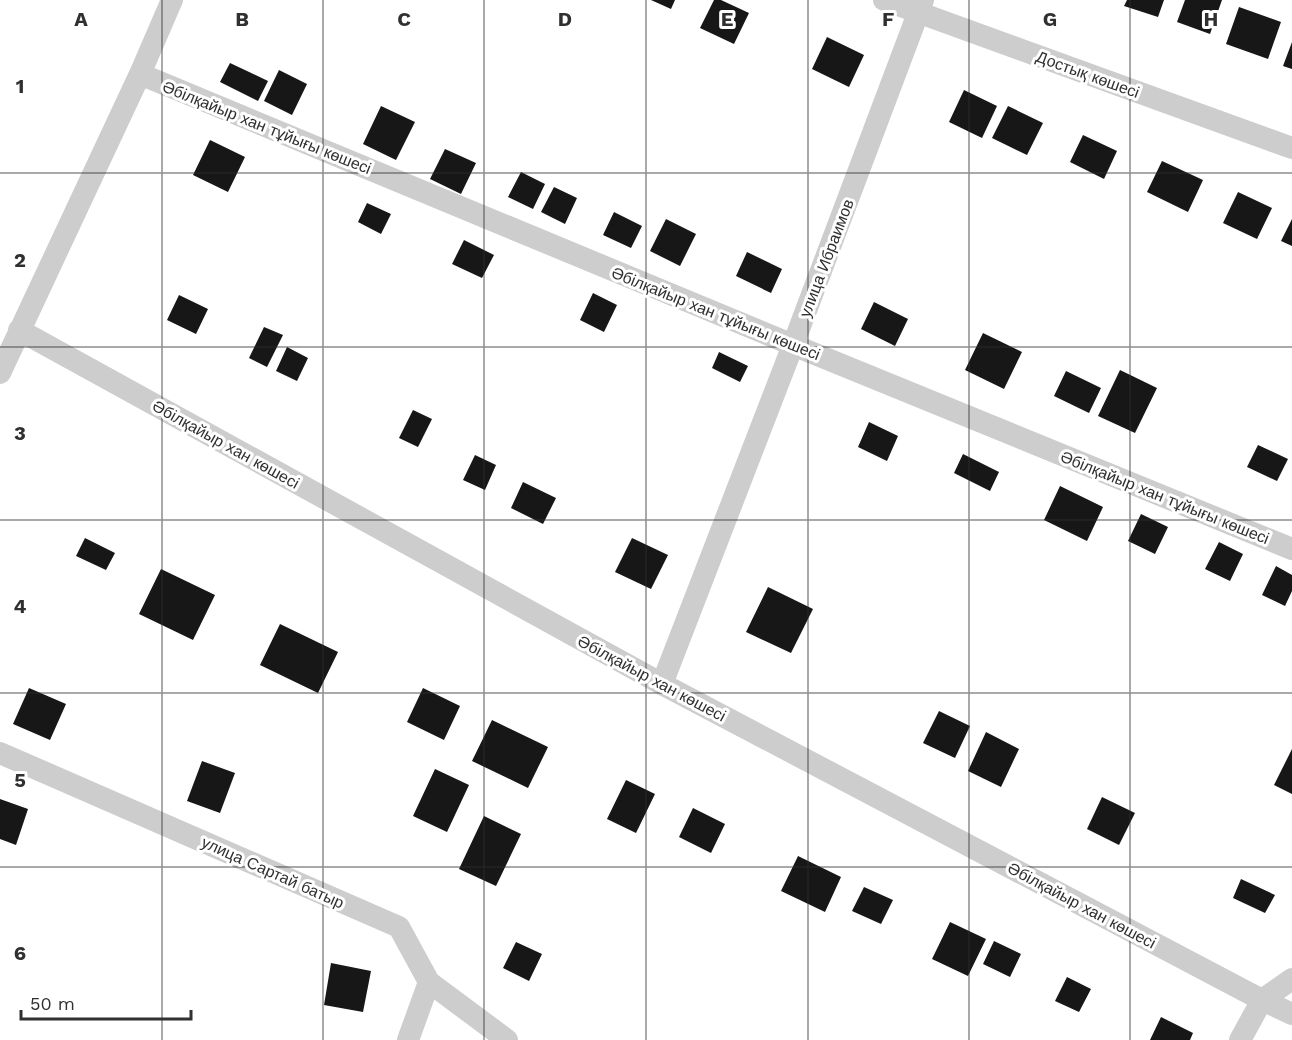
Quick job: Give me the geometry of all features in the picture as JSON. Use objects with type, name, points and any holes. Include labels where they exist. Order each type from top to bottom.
[{"type":"street","points":[[0,373],[140,74],[172,0]]},
{"type":"street","name":"Достық көшесі","points":[[884,0],[921,7],[1292,148]]},
{"type":"street","name":"улица Ибраимов","points":[[662,684],[794,345],[921,7]]},
{"type":"street","name":"Әбілқайыр хан тұйығы көшесі","points":[[140,74],[1292,549]]},
{"type":"street","name":"Әбілқайыр хан көшесі","points":[[19,330],[662,684],[1292,1014]]},
{"type":"street","name":"улица Сартай батыр","points":[[0,753],[399,927],[429,982],[507,1040]]},
{"type":"street","points":[[1240,1040],[1262,1000],[1292,980]]},
{"type":"street","points":[[408,1040],[429,982]]},
{"type":"building","points":[[651,0],[675,0],[671,9]]},
{"type":"building","points":[[714,0],[721,0],[749,13],[734,44],[700,28]]},
{"type":"building","points":[[1127,0],[1164,0],[1158,17],[1124,6]]},
{"type":"building","points":[[1185,0],[1222,0],[1210,34],[1177,22]]},
{"type":"building","points":[[1239,7],[1281,22],[1268,59],[1226,44]]},
{"type":"building","points":[[827,37],[864,55],[849,87],[812,69]]},
{"type":"building","points":[[1292,42],[1292,69],[1283,66]]},
{"type":"building","points":[[230,63],[268,81],[258,101],[220,82]]},
{"type":"building","points":[[279,70],[307,84],[292,115],[264,101]]},
{"type":"building","points":[[964,90],[997,106],[982,138],[949,122]]},
{"type":"building","points":[[381,106],[415,122],[396,160],[363,144]]},
{"type":"building","points":[[1008,106],[1043,123],[1027,155],[992,138]]},
{"type":"building","points":[[1083,135],[1117,151],[1104,179],[1070,162]]},
{"type":"building","points":[[210,140],[245,157],[228,192],[193,175]]},
{"type":"building","points":[[445,149],[476,163],[461,194],[430,179]]},
{"type":"building","points":[[1162,161],[1203,180],[1188,212],[1147,192]]},
{"type":"building","points":[[521,172],[545,184],[533,209],[508,197]]},
{"type":"building","points":[[554,187],[577,198],[565,224],[541,212]]},
{"type":"building","points":[[1238,192],[1272,208],[1257,239],[1223,223]]},
{"type":"building","points":[[367,203],[391,214],[381,234],[358,222]]},
{"type":"building","points":[[614,212],[642,226],[631,248],[603,235]]},
{"type":"building","points":[[666,219],[696,234],[680,266],[650,251]]},
{"type":"building","points":[[1292,219],[1292,246],[1281,241]]},
{"type":"building","points":[[464,240],[494,255],[482,278],[452,264]]},
{"type":"building","points":[[747,252],[782,269],[771,293],[736,276]]},
{"type":"building","points":[[593,293],[617,305],[604,332],[580,320]]},
{"type":"building","points":[[179,295],[208,309],[196,334],[167,320]]},
{"type":"building","points":[[874,302],[908,319],[895,346],[861,329]]},
{"type":"building","points":[[264,327],[283,335],[267,367],[249,358]]},
{"type":"building","points":[[983,333],[1022,352],[1004,389],[965,370]]},
{"type":"building","points":[[287,347],[308,358],[297,381],[276,371]]},
{"type":"building","points":[[719,352],[748,366],[740,382],[712,368]]},
{"type":"building","points":[[1120,370],[1157,388],[1135,433],[1098,416]]},
{"type":"building","points":[[1066,371],[1101,388],[1089,413],[1054,396]]},
{"type":"building","points":[[413,410],[432,419],[418,447],[399,438]]},
{"type":"building","points":[[869,422],[898,436],[887,461],[858,447]]},
{"type":"building","points":[[1258,445],[1288,459],[1277,481],[1247,467]]},
{"type":"building","points":[[963,454],[999,472],[990,491],[954,473]]},
{"type":"building","points":[[475,455],[496,465],[485,490],[463,480]]},
{"type":"building","points":[[523,482],[556,498],[543,524],[511,508]]},
{"type":"building","points":[[1060,486],[1103,507],[1087,541],[1044,520]]},
{"type":"building","points":[[1141,514],[1168,527],[1155,554],[1128,541]]},
{"type":"building","points":[[85,538],[115,553],[106,570],[76,556]]},
{"type":"building","points":[[632,538],[668,555],[651,589],[615,572]]},
{"type":"building","points":[[1219,542],[1243,554],[1230,581],[1205,569]]},
{"type":"building","points":[[1276,566],[1292,575],[1292,591],[1285,606],[1262,595]]},
{"type":"building","points":[[161,569],[215,595],[193,640],[139,614]]},
{"type":"building","points":[[768,587],[813,609],[791,653],[746,632]]},
{"type":"building","points":[[280,624],[338,652],[318,693],[260,665]]},
{"type":"building","points":[[29,688],[66,704],[50,740],[13,724]]},
{"type":"building","points":[[423,688],[460,706],[444,740],[407,722]]},
{"type":"building","points":[[939,711],[970,726],[955,758],[923,743]]},
{"type":"building","points":[[492,720],[548,747],[528,788],[472,761]]},
{"type":"building","points":[[986,732],[1019,749],[1001,787],[968,771]]},
{"type":"building","points":[[1292,749],[1292,794],[1274,785]]},
{"type":"building","points":[[202,761],[235,773],[220,813],[187,801]]},
{"type":"building","points":[[435,769],[469,785],[447,832],[413,816]]},
{"type":"building","points":[[626,780],[655,794],[636,833],[607,819]]},
{"type":"building","points":[[1102,797],[1135,813],[1119,845],[1087,829]]},
{"type":"building","points":[[0,799],[28,809],[16,845],[0,839]]},
{"type":"building","points":[[693,808],[725,824],[711,853],[679,837]]},
{"type":"building","points":[[484,816],[521,834],[496,886],[459,869]]},
{"type":"building","points":[[798,856],[841,877],[825,912],[781,891]]},
{"type":"building","points":[[1241,879],[1275,895],[1265,913],[1233,898]]},
{"type":"building","points":[[864,887],[893,900],[881,924],[852,911]]},
{"type":"building","points":[[950,922],[986,939],[968,976],[932,959]]},
{"type":"building","points":[[994,941],[1021,954],[1010,977],[983,964]]},
{"type":"building","points":[[516,942],[542,954],[529,981],[503,968]]},
{"type":"building","points":[[331,963],[371,971],[363,1012],[324,1005]]},
{"type":"building","points":[[1067,977],[1091,989],[1079,1012],[1055,1001]]},
{"type":"building","points":[[1161,1017],[1193,1033],[1190,1040],[1150,1040]]}]
